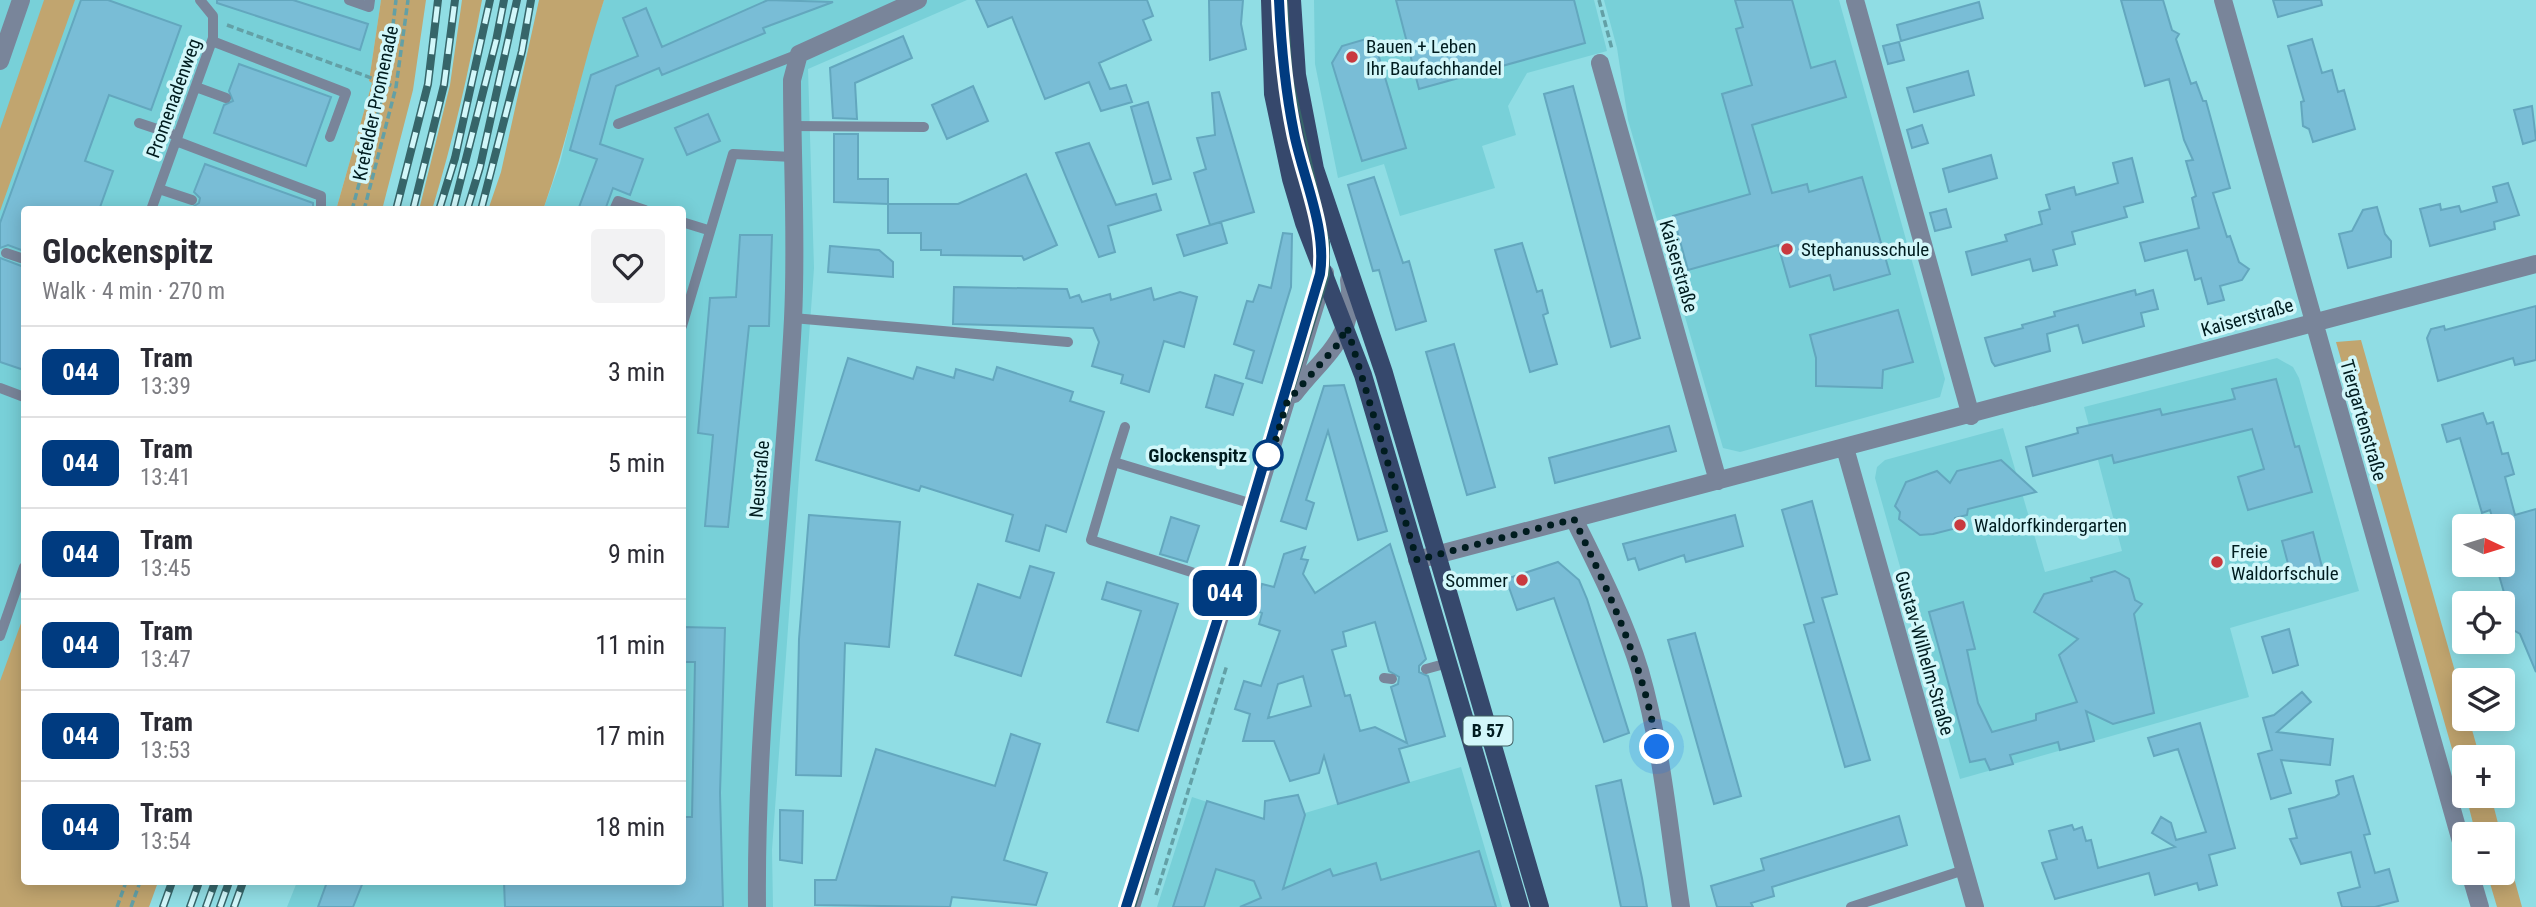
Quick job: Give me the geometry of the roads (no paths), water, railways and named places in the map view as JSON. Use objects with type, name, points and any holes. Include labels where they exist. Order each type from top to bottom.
[{"type":"main road","name":"B 57","points":[[1270,0],[1275,106],[1290,179],[1347,327],[1520,907]]},
{"type":"main road","name":"B 57","points":[[1292,0],[1297,75],[1319,181],[1386,380],[1539,907]]},
{"type":"street","points":[[0,61],[21,0]]},
{"type":"street","points":[[799,54],[918,0]]},
{"type":"street","points":[[1855,0],[1970,416]]},
{"type":"street","name":"Tiergartenstraße","points":[[2223,0],[2456,822]]},
{"type":"street","name":"Neustraße","points":[[757,907],[756,817],[761,709],[793,318],[792,80],[799,54]]},
{"type":"street","name":"Kaiserstraße","points":[[1600,63],[1718,481]]},
{"type":"street","points":[[1287,402],[1338,344],[1347,327],[1351,291],[1347,264]]},
{"type":"street","name":"Kaiserstraße","points":[[1417,560],[1970,416],[2314,320],[2536,264]]},
{"type":"street","points":[[1131,907],[1232,585],[1325,273]]},
{"type":"street","name":"Gustav-Wilhelm-Straße","points":[[1845,448],[1975,907]]},
{"type":"street","points":[[1574,519],[1623,623],[1640,670],[1653,721],[1681,907]]},
{"type":"street","points":[[2474,885],[2480,907]]},
{"type":"lane","name":"Promenadenweg","points":[[201,0],[213,0]]},
{"type":"lane","name":"Promenadenweg","points":[[153,206],[212,41],[214,20],[201,0]]},
{"type":"lane","points":[[349,0],[369,6],[370,0]]},
{"type":"lane","points":[[212,41],[346,93],[330,137]]},
{"type":"lane","points":[[618,124],[799,54]]},
{"type":"lane","points":[[196,87],[226,98]]},
{"type":"lane","points":[[139,123],[321,196],[321,206]]},
{"type":"lane","points":[[792,126],[925,127]]},
{"type":"lane","points":[[686,311],[733,153],[793,157]]},
{"type":"lane","points":[[159,189],[192,200]]},
{"type":"lane","points":[[616,206],[618,201],[633,206]]},
{"type":"lane","points":[[686,223],[708,230]]},
{"type":"lane","points":[[6,253],[21,258]]},
{"type":"lane","points":[[793,318],[1068,342]]},
{"type":"lane","points":[[0,388],[21,396]]},
{"type":"lane","points":[[1125,427],[1091,540],[1232,585]]},
{"type":"lane","points":[[1114,462],[1256,505]]},
{"type":"lane","points":[[0,636],[21,576]]},
{"type":"lane","points":[[1426,668],[1448,663]]},
{"type":"lane","points":[[1851,907],[1964,870]]},
{"type":"tram line","name":"044","points":[[1126,907],[1218,618],[1314,302],[1320,274],[1321,241],[1293,132],[1284,80],[1279,0]]},
{"type":"tram line","points":[[1135,907],[1329,275],[1329,242],[1292,77],[1287,0]]},
{"type":"railway","points":[[397,206],[428,84],[438,0]]},
{"type":"railway","points":[[414,206],[444,85],[455,0]]},
{"type":"railway","points":[[440,206],[455,158],[490,0]]},
{"type":"railway","points":[[454,206],[504,0]]},
{"type":"railway","points":[[468,206],[480,167],[517,0]]},
{"type":"railway","points":[[482,206],[522,51],[531,0]]},
{"type":"railway","points":[[163,907],[171,885]]},
{"type":"railway","points":[[190,907],[198,885]]},
{"type":"railway","points":[[206,907],[214,885]]},
{"type":"railway","points":[[220,907],[228,885]]},
{"type":"railway","points":[[234,907],[242,885]]},
{"type":"place","name":"Bauen + Leben Ihr Baufachhandel","points":[[1352,57]]},
{"type":"place","name":"Stephanusschule","points":[[1787,249]]},
{"type":"place","name":"Glockenspitz","points":[[1268,455]]},
{"type":"place","name":"Waldorfkindergarten","points":[[1960,525]]},
{"type":"place","name":"Freie Waldorfschule","points":[[2217,562]]},
{"type":"place","name":"Sommer","points":[[1522,580]]}]
